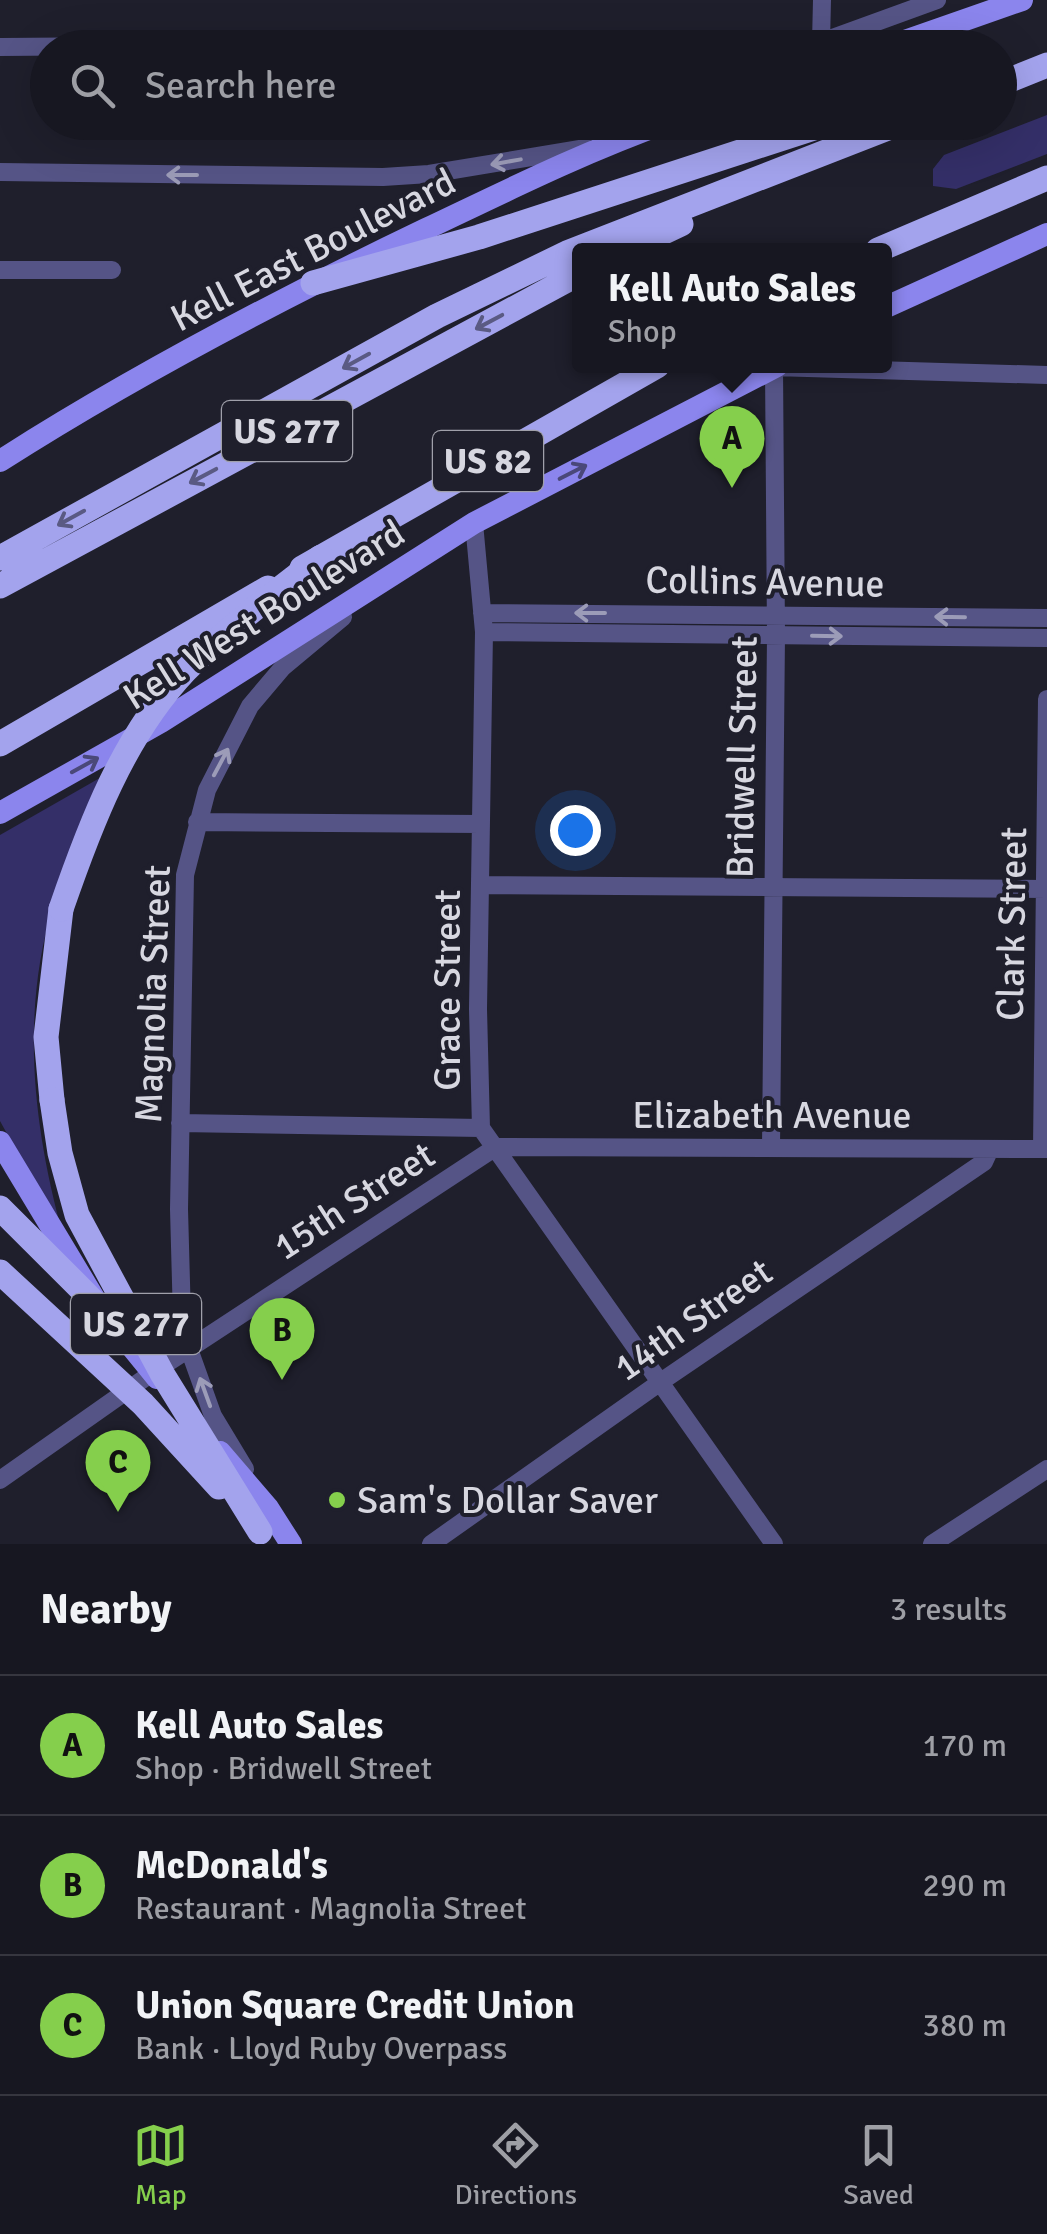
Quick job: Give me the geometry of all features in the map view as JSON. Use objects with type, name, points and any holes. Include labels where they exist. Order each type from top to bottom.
[{"type":"highway","points":[[1017,62],[1047,52]]},
{"type":"highway","points":[[1017,77],[1047,65]]},
{"type":"highway","points":[[314,283],[480,238],[777,140]]},
{"type":"highway","points":[[627,243],[859,140]]},
{"type":"highway","points":[[641,243],[834,150]]},
{"type":"highway","points":[[892,244],[1047,178]]},
{"type":"highway","points":[[0,558],[437,316],[572,268]]},
{"type":"highway","name":"US 277","points":[[0,586],[572,268]]},
{"type":"highway","name":"US 82","points":[[0,744],[645,373]]},
{"type":"highway","name":"US 277","points":[[265,1528],[163,1375],[77,1214],[60,1153],[46,1037],[61,909],[106,790],[184,673],[240,621],[321,557]]},
{"type":"highway","points":[[0,1208],[100,1308]]},
{"type":"highway","points":[[0,1272],[143,1404],[265,1528]]},
{"type":"main road","points":[[936,30],[1022,0]]},
{"type":"main road","name":"Kell East Boulevard","points":[[0,461],[61,422],[314,283],[618,140]]},
{"type":"main road","points":[[892,304],[1047,234]]},
{"type":"main road","name":"Kell West Boulevard","points":[[0,813],[161,722],[474,523],[763,373]]},
{"type":"main road","points":[[0,1142],[100,1308],[265,1528],[291,1544]]},
{"type":"street","points":[[816,30],[822,0]]},
{"type":"street","points":[[854,30],[937,0]]},
{"type":"street","points":[[0,47],[30,46]]},
{"type":"street","points":[[0,172],[384,177],[447,172],[602,146]]},
{"type":"street","points":[[0,270],[112,270]]},
{"type":"street","points":[[892,368],[1047,375]]},
{"type":"street","name":"Bridwell Street","points":[[771,1148],[776,373]]},
{"type":"street","name":"Grace Street","points":[[474,523],[484,632],[478,1025],[481,1128],[774,1544]]},
{"type":"street","name":"Magnolia Street","points":[[265,1528],[188,1349],[181,1301],[185,875],[196,822],[207,790],[250,706],[283,667],[337,621],[474,523]]},
{"type":"street","name":"Collins Avenue","points":[[482,613],[1047,618]]},
{"type":"street","name":"Collins Avenue","points":[[484,632],[1047,638]]},
{"type":"street","name":"Clark Street","points":[[1044,1149],[1047,700]]},
{"type":"street","points":[[196,822],[481,824]]},
{"type":"street","points":[[480,885],[1046,889]]},
{"type":"street","points":[[180,1124],[481,1128]]},
{"type":"street","name":"Elizabeth Avenue","points":[[496,1146],[1044,1149]]},
{"type":"street","name":"15th Street","points":[[0,1480],[152,1373],[496,1146]]},
{"type":"street","name":"14th Street","points":[[430,1544],[984,1162],[990,1149]]},
{"type":"street","points":[[932,1544],[1047,1469]]},
{"type":"shaded area","points":[[1047,115],[1047,154],[956,189],[933,186],[933,169],[944,155],[983,140],[1017,140],[1017,127]]},
{"type":"shaded area","points":[[105,775],[54,903],[37,986],[34,1069],[38,1111],[63,1235],[0,1121],[0,835]]},
{"type":"place","name":"Kell Auto Sales","points":[[732,488]]},
{"type":"place","name":"McDonald's","points":[[282,1380]]},
{"type":"place","name":"Sam's Dollar Saver","points":[[337,1500]]},
{"type":"place","name":"Union Square Credit Union","points":[[118,1512]]}]
